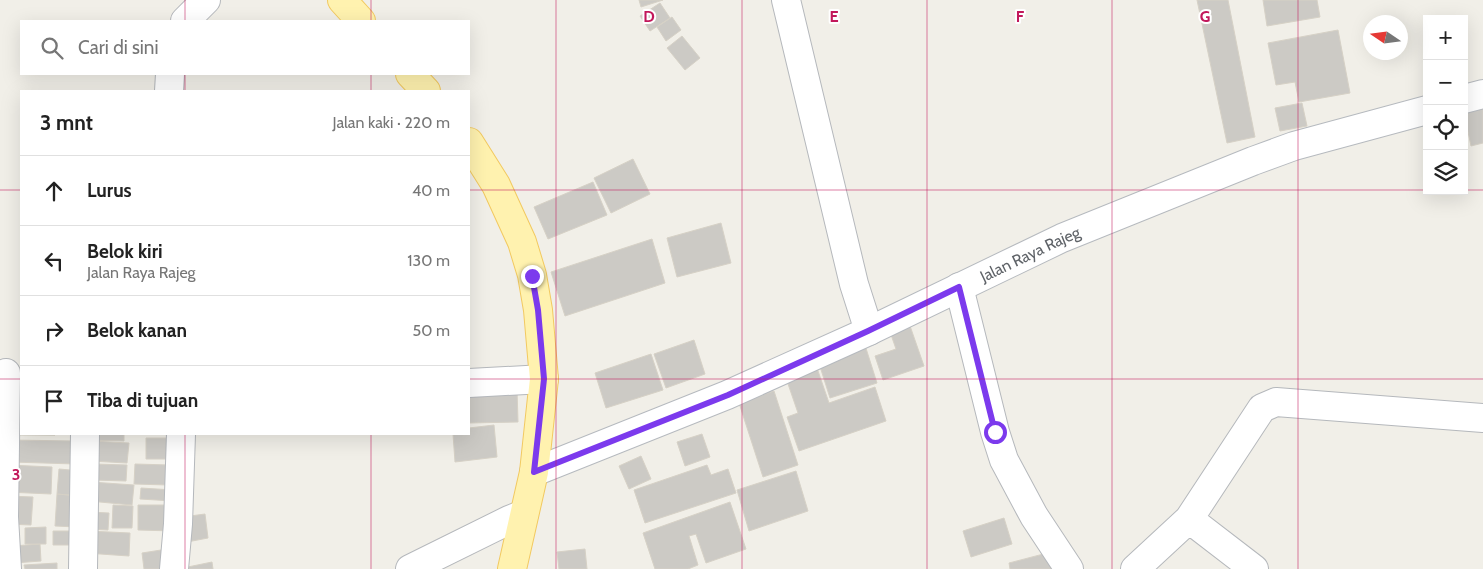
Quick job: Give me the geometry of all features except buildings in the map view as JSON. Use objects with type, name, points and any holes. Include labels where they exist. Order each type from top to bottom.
[{"type":"main road","points":[[342,0],[360,20]]},
{"type":"main road","points":[[411,75],[425,90]]},
{"type":"main road","points":[[470,144],[496,185],[522,242],[532,276],[538,310],[544,379],[534,472],[512,569]]},
{"type":"street","points":[[186,20],[206,0]]},
{"type":"street","points":[[786,0],[854,284],[868,331]]},
{"type":"street","points":[[169,90],[170,75]]},
{"type":"street","points":[[1468,98],[1483,94]]},
{"type":"street","name":"Jalan Raya Rajeg","points":[[534,472],[728,395],[868,331],[1062,238],[1294,146],[1423,111]]},
{"type":"street","points":[[959,287],[995,432],[1004,460],[1034,516],[1069,569]]},
{"type":"street","points":[[6,569],[4,517],[9,373]]},
{"type":"street","points":[[470,383],[544,379]]},
{"type":"street","points":[[1135,569],[1189,519],[1262,408],[1270,404],[1276,402],[1483,418]]},
{"type":"street","points":[[83,569],[85,435]]},
{"type":"street","points":[[174,569],[178,524],[181,435]]},
{"type":"street","points":[[410,569],[508,520],[524,514]]},
{"type":"street","points":[[1189,519],[1254,569]]},
{"type":"route","points":[[532,276],[538,310],[544,379],[534,472],[728,395],[959,287],[995,432]]}]
